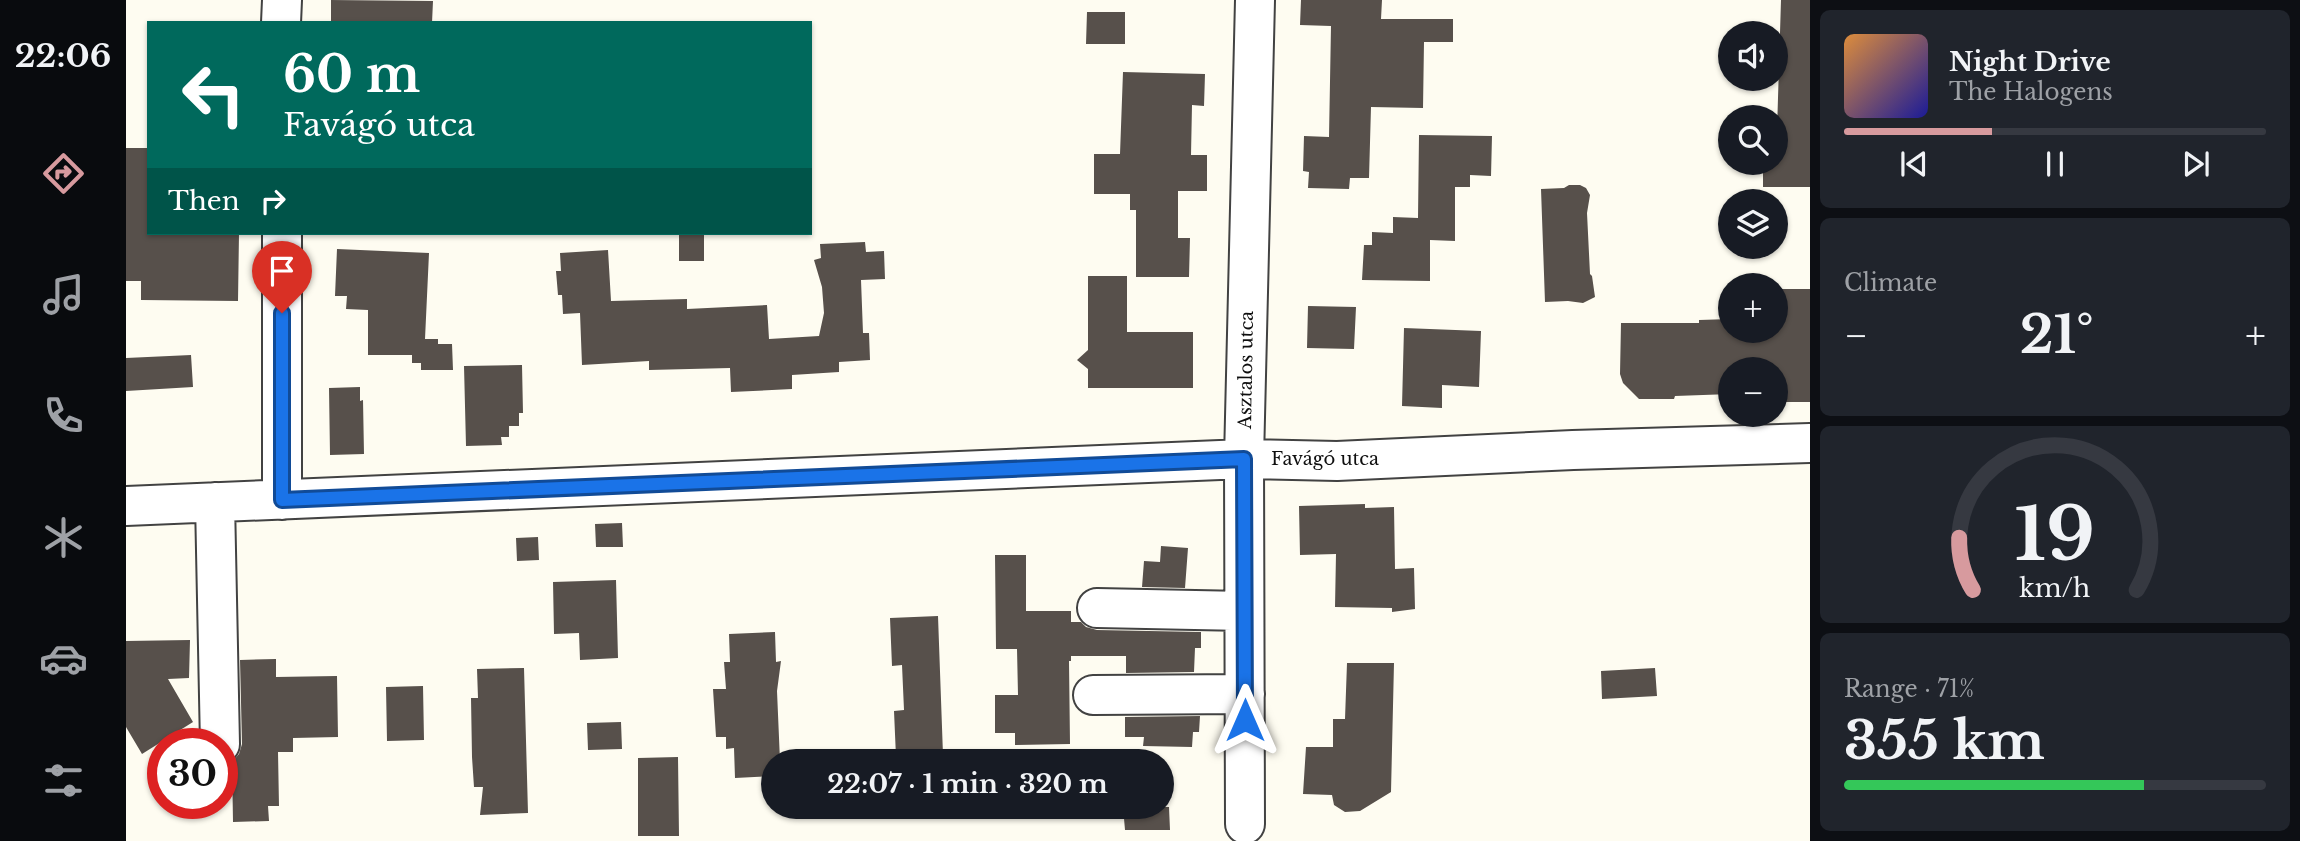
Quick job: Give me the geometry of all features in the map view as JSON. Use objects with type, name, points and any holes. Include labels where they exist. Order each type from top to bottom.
[{"type":"street","points":[[281,21],[282,0]]},
{"type":"street","name":"Asztalos utca","points":[[1245,824],[1244,459],[1255,0]]},
{"type":"street","points":[[282,235],[282,500]]},
{"type":"street","name":"Favágó utca","points":[[126,506],[1244,459],[1336,461],[1810,443]]},
{"type":"street","points":[[215,502],[220,728]]},
{"type":"street","points":[[1097,608],[1244,611]]},
{"type":"street","points":[[1093,695],[1245,694]]},
{"type":"building","points":[[331,0],[433,1],[432,21],[331,21]]},
{"type":"building","points":[[1301,0],[1382,0],[1381,19],[1453,19],[1453,42],[1424,42],[1423,108],[1371,107],[1369,178],[1350,178],[1349,189],[1308,188],[1309,172],[1303,171],[1304,136],[1329,137],[1331,26],[1300,25]]},
{"type":"building","points":[[1781,0],[1810,0],[1810,187],[1763,187],[1763,175],[1788,175],[1788,105],[1778,105],[1778,91],[1788,91],[1788,21],[1780,21]]},
{"type":"building","points":[[1087,12],[1125,12],[1125,44],[1086,44]]},
{"type":"building","points":[[1123,72],[1205,74],[1204,106],[1192,105],[1191,155],[1207,155],[1207,191],[1178,191],[1178,238],[1190,238],[1189,277],[1136,277],[1136,210],[1130,210],[1130,194],[1094,194],[1094,154],[1120,154]]},
{"type":"building","points":[[1419,135],[1492,136],[1491,176],[1470,175],[1470,187],[1455,187],[1455,241],[1430,240],[1430,281],[1362,280],[1364,245],[1372,245],[1372,232],[1393,233],[1393,217],[1418,218]]},
{"type":"building","points":[[126,148],[147,148],[147,235],[239,235],[238,301],[141,300],[141,281],[126,281]]},
{"type":"building","points":[[1580,185],[1586,188],[1590,195],[1587,213],[1590,274],[1595,297],[1583,303],[1545,302],[1541,189],[1564,188]]},
{"type":"building","points":[[679,235],[704,235],[704,261],[679,261]]},
{"type":"building","points":[[865,242],[866,252],[884,251],[885,279],[861,280],[863,333],[869,333],[870,360],[839,362],[839,372],[792,375],[792,389],[731,392],[730,368],[649,370],[649,361],[582,365],[580,313],[563,314],[562,295],[558,295],[556,271],[561,271],[560,253],[608,250],[611,301],[687,299],[687,309],[767,305],[769,339],[819,336],[824,313],[822,287],[814,260],[821,258],[820,244]]},
{"type":"building","points":[[337,249],[429,253],[425,339],[438,339],[438,344],[452,344],[453,370],[421,370],[421,363],[412,363],[412,355],[368,355],[368,310],[346,309],[347,296],[335,296]]},
{"type":"building","points":[[1088,276],[1127,276],[1127,332],[1193,332],[1193,388],[1088,388],[1088,369],[1077,360],[1088,350]]},
{"type":"building","points":[[1788,289],[1810,289],[1810,402],[1788,402],[1788,357],[1718,357],[1718,394],[1639,399],[1623,383],[1620,374],[1621,323],[1699,323],[1699,320],[1718,319],[1718,343],[1788,343]]},
{"type":"building","points":[[1308,306],[1356,307],[1354,349],[1307,348]]},
{"type":"building","points":[[1404,328],[1481,331],[1479,387],[1442,385],[1442,408],[1402,406]]},
{"type":"building","points":[[191,355],[193,387],[126,391],[126,358]]},
{"type":"building","points":[[522,365],[523,413],[519,413],[519,426],[509,426],[509,437],[501,437],[502,445],[466,446],[464,366]]},
{"type":"building","points":[[360,387],[360,401],[363,400],[364,454],[330,455],[329,388]]},
{"type":"building","points":[[1365,504],[1365,508],[1394,507],[1395,569],[1414,568],[1415,609],[1392,612],[1392,608],[1335,607],[1336,554],[1300,555],[1299,506]]},
{"type":"building","points":[[622,523],[623,547],[596,547],[595,524]]},
{"type":"building","points":[[538,537],[539,560],[517,561],[516,538]]},
{"type":"building","points":[[1161,546],[1188,548],[1185,588],[1142,587],[1144,561],[1160,562]]},
{"type":"building","points":[[995,555],[1026,555],[1026,611],[1071,611],[1071,622],[1081,622],[1086,627],[1097,630],[1201,632],[1201,648],[1195,648],[1194,672],[1126,673],[1126,656],[1071,656],[1070,744],[1015,745],[1015,733],[995,733],[995,695],[1018,695],[1017,649],[996,649]]},
{"type":"building","points":[[616,580],[618,658],[580,660],[579,633],[554,634],[553,582]]},
{"type":"building","points":[[938,616],[943,749],[896,749],[894,711],[904,710],[902,665],[892,666],[890,618]]},
{"type":"building","points":[[775,632],[776,662],[781,661],[777,691],[779,749],[761,749],[761,777],[735,778],[734,748],[726,749],[726,737],[716,737],[713,689],[726,689],[724,662],[730,662],[729,634]]},
{"type":"building","points":[[190,640],[189,678],[168,679],[193,722],[183,728],[147,728],[147,751],[142,754],[126,727],[126,641]]},
{"type":"building","points":[[276,659],[276,677],[337,676],[338,737],[293,738],[293,752],[278,752],[279,806],[268,806],[269,821],[233,822],[233,819],[238,819],[238,755],[242,744],[240,660]]},
{"type":"building","points":[[1347,663],[1394,663],[1391,792],[1360,811],[1345,812],[1334,805],[1332,795],[1303,794],[1306,747],[1333,747],[1333,719],[1345,719]]},
{"type":"building","points":[[524,668],[528,813],[480,815],[483,787],[474,787],[472,757],[471,698],[478,698],[477,669]]},
{"type":"building","points":[[1655,668],[1657,696],[1602,699],[1601,671]]},
{"type":"building","points":[[423,686],[424,740],[387,741],[386,687]]},
{"type":"building","points":[[1200,716],[1199,732],[1193,732],[1192,747],[1143,746],[1144,737],[1125,737],[1125,717]]},
{"type":"building","points":[[621,722],[622,749],[588,750],[587,723]]},
{"type":"building","points":[[678,757],[679,836],[638,836],[638,758]]},
{"type":"building","points":[[1124,819],[1170,819],[1170,830],[1125,830]]},
{"type":"route","points":[[282,313],[282,500],[1244,459],[1245,720]]}]
